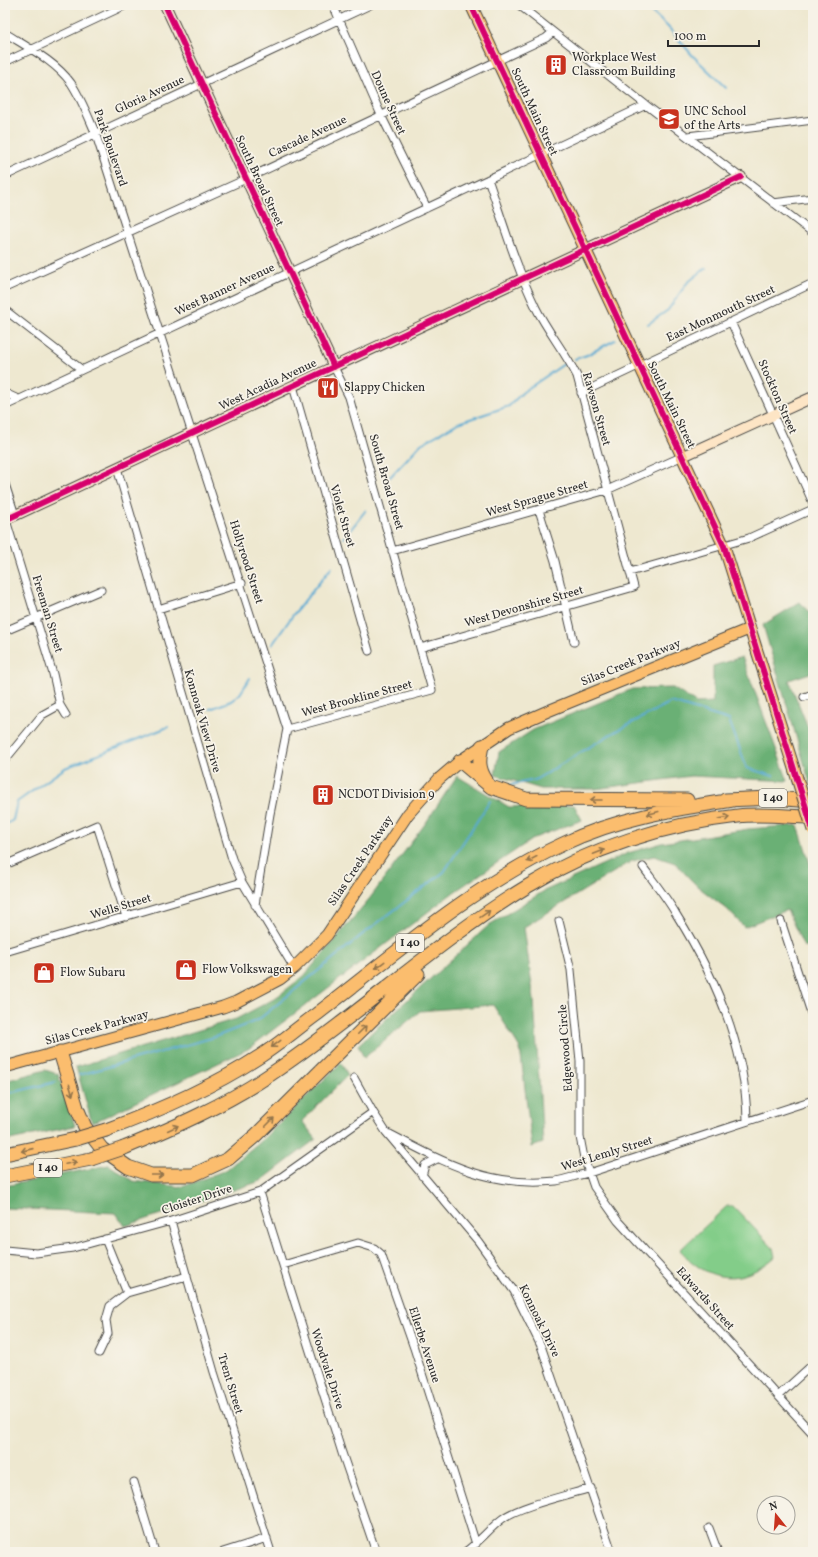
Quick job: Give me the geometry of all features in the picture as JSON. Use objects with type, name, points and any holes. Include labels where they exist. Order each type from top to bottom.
[{"type":"highway","points":[[482,746],[479,762],[481,772],[491,787]]},
{"type":"highway","points":[[460,760],[491,787],[526,799],[733,800]]},
{"type":"highway","name":"I 40","points":[[5,1154],[76,1139],[106,1130],[161,1110],[212,1086],[263,1055],[463,902],[512,870],[563,843],[616,824],[667,810],[733,800],[772,798],[813,801]]},
{"type":"highway","name":"I 40","points":[[5,1176],[92,1159],[124,1148],[222,1104],[269,1076],[314,1044],[484,914],[529,885],[579,860],[632,839],[685,825],[740,816],[813,817]]},
{"type":"highway","points":[[60,1052],[77,1108],[85,1127],[102,1149],[128,1167],[151,1175],[192,1174],[228,1159],[255,1136],[454,938]]},
{"type":"main road","name":"South Main Street","points":[[471,5],[498,60],[638,365],[683,456],[724,546],[749,629],[779,716],[813,830]]},
{"type":"main road","name":"Silas Creek Parkway","points":[[5,1067],[236,1002],[280,979],[294,968],[327,935],[408,814],[439,779],[460,760],[509,728],[749,629]]},
{"type":"street","points":[[5,62],[126,5]]},
{"type":"street","name":"South Broad Street","points":[[165,5],[349,397],[432,690]]},
{"type":"street","name":"Doune Street","points":[[333,5],[381,115],[427,208]]},
{"type":"street","name":"Gloria Avenue","points":[[5,176],[95,132],[202,84],[370,5]]},
{"type":"street","points":[[519,5],[813,233]]},
{"type":"street","name":"Cascade Avenue","points":[[5,288],[246,179],[546,38],[553,32]]},
{"type":"street","name":"Park Boulevard","points":[[5,33],[32,49],[54,66],[70,83],[84,107],[95,132],[127,232]]},
{"type":"street","name":"West Banner Avenue","points":[[5,406],[646,105]]},
{"type":"street","points":[[688,136],[813,120]]},
{"type":"street","name":"West Acadia Avenue","points":[[9,518],[741,177]]},
{"type":"street","name":"Rawson Street","points":[[488,179],[522,278],[545,326],[570,362],[577,376],[634,587]]},
{"type":"street","points":[[773,203],[813,198]]},
{"type":"street","name":"Hollyrood Street","points":[[127,232],[242,583],[287,729],[270,814],[255,905]]},
{"type":"street","name":"East Monmouth Street","points":[[582,393],[638,365],[813,283]]},
{"type":"street","points":[[5,310],[81,369]]},
{"type":"street","name":"Stockton Street","points":[[730,322],[813,503]]},
{"type":"street","name":"Violet Street","points":[[293,386],[369,652]]},
{"type":"street","points":[[5,393],[18,399]]},
{"type":"street","points":[[683,456],[773,416],[813,396]]},
{"type":"street","name":"West Sprague Street","points":[[392,551],[607,490],[683,456]]},
{"type":"street","name":"Konnoak View Drive","points":[[117,468],[230,851],[242,882],[294,968]]},
{"type":"street","name":"Freeman Street","points":[[5,484],[9,518],[53,674],[60,705],[66,715]]},
{"type":"street","points":[[630,572],[749,538],[813,509]]},
{"type":"street","points":[[539,510],[554,560],[574,642]]},
{"type":"street","points":[[158,609],[242,583]]},
{"type":"street","name":"West Devonshire Street","points":[[420,648],[634,587]]},
{"type":"street","points":[[5,632],[36,617],[101,590]]},
{"type":"street","name":"West Brookline Street","points":[[287,729],[432,690]]},
{"type":"street","points":[[804,696],[813,694]]},
{"type":"street","points":[[5,760],[42,715],[60,705]]},
{"type":"street","points":[[5,865],[97,825],[126,917]]},
{"type":"street","points":[[643,867],[676,913],[698,952],[730,1024],[740,1062],[746,1100],[747,1121]]},
{"type":"street","name":"Wells Street","points":[[5,952],[242,882]]},
{"type":"street","name":"Edgewood Circle","points":[[559,921],[571,970],[580,1061],[580,1137],[584,1158],[589,1173]]},
{"type":"street","points":[[781,921],[813,1019]]},
{"type":"street","name":"Konnoak Drive","points":[[354,1078],[372,1112],[386,1132],[478,1241],[514,1291],[541,1346],[612,1552]]},
{"type":"street","name":"West Lemly Street","points":[[386,1132],[437,1159],[470,1173],[504,1180],[530,1182],[557,1180],[589,1173],[813,1100]]},
{"type":"street","name":"Cloister Drive","points":[[5,1250],[36,1253],[73,1248],[171,1221],[260,1192],[372,1112]]},
{"type":"street","points":[[422,1176],[425,1165],[437,1159]]},
{"type":"street","name":"Edwards Street","points":[[589,1173],[594,1187],[618,1221],[813,1434]]},
{"type":"street","name":"Woodvale Drive","points":[[260,1192],[342,1453],[376,1552]]},
{"type":"street","name":"Trent Street","points":[[171,1221],[214,1372],[271,1552]]},
{"type":"street","points":[[105,1239],[126,1291]]},
{"type":"street","name":"Ellerbe Avenue","points":[[282,1265],[358,1243],[366,1244],[380,1254],[414,1348],[476,1544]]},
{"type":"street","points":[[99,1353],[108,1334],[106,1320],[110,1306],[126,1291],[187,1276]]},
{"type":"street","points":[[778,1396],[813,1364]]},
{"type":"street","points":[[134,1482],[155,1552]]},
{"type":"street","points":[[465,1552],[476,1544],[503,1518],[521,1510],[591,1488]]},
{"type":"street","points":[[709,1528],[718,1552]]},
{"type":"street","points":[[223,1552],[267,1538]]},
{"type":"green space","points":[[800,602],[813,617],[813,672],[789,680],[813,740],[813,784],[810,783],[763,625]]},
{"type":"green space","points":[[742,657],[788,781],[691,776],[595,789],[541,789],[495,775],[499,752],[533,730],[632,689],[673,688],[696,703],[713,702],[713,666]]},
{"type":"green space","points":[[457,776],[509,807],[574,805],[582,820],[534,838],[454,892],[248,1049],[92,1123],[76,1067],[236,1019],[274,999],[304,976],[370,898],[425,824]]},
{"type":"green space","points":[[798,825],[813,873],[813,944],[804,947],[787,910],[744,927],[727,909],[697,886],[675,863],[654,856],[632,861],[524,927],[534,1000],[543,1143],[532,1147],[520,1048],[493,1005],[420,1011],[364,1058],[358,1045],[489,925],[544,891],[628,853],[662,843],[748,829]]},
{"type":"green space","points":[[341,1063],[348,1075],[302,1121],[316,1139],[261,1181],[125,1226],[116,1213],[5,1208],[5,1186],[109,1165],[133,1181],[182,1187],[226,1170],[264,1138]]},
{"type":"green space","points":[[45,1070],[58,1074],[75,1126],[5,1141],[5,1081]]},
{"type":"green space","points":[[727,1206],[733,1206],[773,1248],[775,1257],[750,1273],[726,1277],[702,1269],[680,1250]]},
{"type":"waterway","points":[[644,5],[668,27],[693,56],[726,88]]},
{"type":"waterway","points":[[648,324],[668,310],[687,283],[706,268]]},
{"type":"waterway","points":[[575,359],[587,355],[615,340]]},
{"type":"waterway","points":[[390,477],[421,444],[458,423],[509,406],[523,392],[564,364]]},
{"type":"waterway","points":[[344,538],[366,510]]},
{"type":"waterway","points":[[272,645],[293,615],[332,567]]},
{"type":"waterway","points":[[210,709],[231,701],[240,694],[250,678]]},
{"type":"waterway","points":[[505,786],[535,780],[611,734],[671,702],[729,720],[747,768],[773,776]]},
{"type":"waterway","points":[[5,825],[13,820],[17,802],[65,768],[168,727]]},
{"type":"waterway","points":[[79,1075],[215,1037],[258,1020],[363,934],[444,872],[490,801]]},
{"type":"waterway","points":[[5,1094],[56,1082]]},
{"type":"cycle path","points":[[165,5],[334,367]]},
{"type":"cycle path","points":[[471,5],[724,546],[813,830]]},
{"type":"cycle path","points":[[5,520],[741,177]]},
{"type":"place","name":"Workplace West Classroom Building","points":[[556,65]]},
{"type":"place","name":"UNC School of the Arts","points":[[669,119]]},
{"type":"place","name":"Slappy Chicken","points":[[328,388]]},
{"type":"place","name":"NCDOT Division 9","points":[[323,795]]},
{"type":"place","name":"Flow Volkswagen","points":[[186,970]]},
{"type":"place","name":"Flow Subaru","points":[[44,973]]}]
